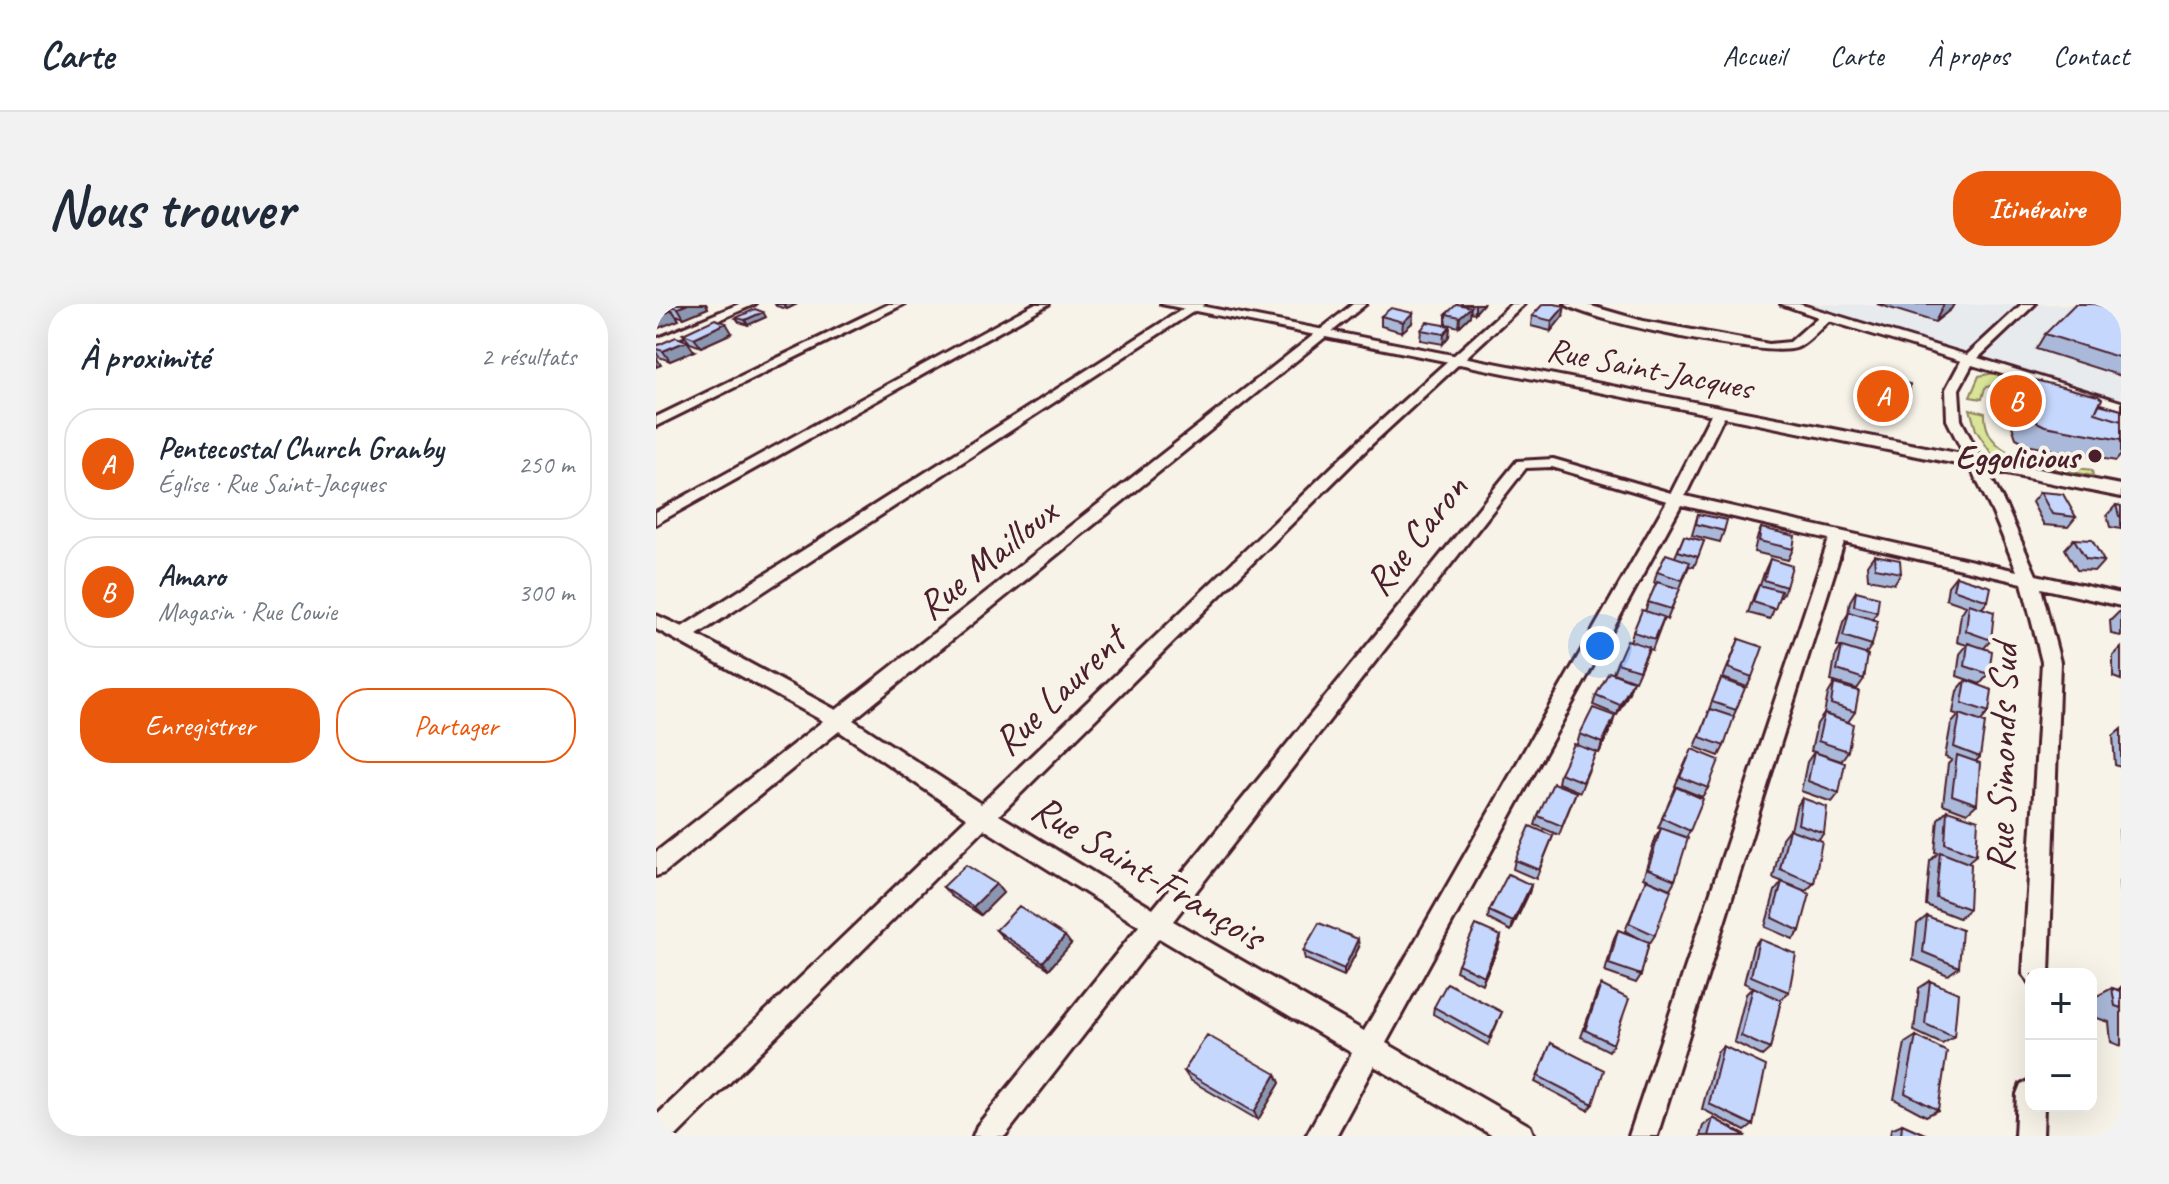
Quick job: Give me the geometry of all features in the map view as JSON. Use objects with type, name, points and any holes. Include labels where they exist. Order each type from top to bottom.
[{"type":"main road","name":"Rue Saint-Jacques","points":[[1168,304],[1195,306],[1323,335],[2121,491]]},
{"type":"street","points":[[656,344],[749,304]]},
{"type":"street","points":[[656,422],[898,304]]},
{"type":"street","points":[[656,519],[1043,304]]},
{"type":"street","name":"Rue Mailloux","points":[[656,866],[1360,304]]},
{"type":"street","name":"Rue Laurent","points":[[656,1136],[1367,441],[1518,304]]},
{"type":"street","points":[[1571,304],[1641,324],[1769,348],[1794,345],[1827,316]]},
{"type":"street","points":[[1787,304],[2121,406]]},
{"type":"street","name":"Rue Simonds Sud","points":[[2029,304],[1971,360],[1954,384],[1950,402],[1956,425],[1977,463],[2030,579],[2047,636],[2051,662],[2036,968]]},
{"type":"street","points":[[683,635],[1195,306]]},
{"type":"street","points":[[1320,1136],[1676,499],[1719,412]]},
{"type":"street","name":"Rue Caron","points":[[987,1136],[1512,472],[1522,464],[1553,463],[1676,499],[2121,600]]},
{"type":"street","points":[[1643,1136],[1838,537]]},
{"type":"street","name":"Rue Saint-François","points":[[656,621],[839,721],[983,817],[1155,923],[1520,1136]]},
{"type":"street","points":[[2029,1136],[2030,1112]]},
{"type":"shaded area","points":[[1799,304],[2121,304],[2121,402]]},
{"type":"green space","points":[[1994,373],[2074,397],[1994,385],[1985,388],[1982,399],[1970,397],[1979,376]]},
{"type":"green space","points":[[1970,409],[1985,413],[1988,430],[1996,443],[2008,452],[2041,463],[2092,470],[2093,476],[1993,456],[1976,430]]},
{"type":"building","points":[[688,304],[678,308],[669,306]]},
{"type":"building","points":[[1457,304],[1471,307],[1460,317],[1446,314]]},
{"type":"building","points":[[1543,304],[1565,306],[1552,321],[1532,316]]},
{"type":"building","points":[[2075,304],[2096,304],[2121,311],[2121,358],[2045,334]]},
{"type":"building","points":[[664,307],[672,310],[656,317],[656,310]]},
{"type":"building","points":[[1391,308],[1413,313],[1403,322],[1381,316]]},
{"type":"building","points":[[755,309],[763,312],[745,320],[736,318]]},
{"type":"building","points":[[715,319],[726,323],[694,338],[683,334]]},
{"type":"building","points":[[1427,322],[1450,326],[1444,334],[1421,330]]},
{"type":"building","points":[[676,337],[687,341],[663,351],[656,349],[656,346]]},
{"type":"building","points":[[1867,376],[1910,384],[1910,396],[1867,388]]},
{"type":"building","points":[[2027,378],[2098,396],[2102,399],[2095,413],[2121,421],[2121,440],[2045,426],[2029,418],[2025,407],[2029,407],[2024,403],[2026,396],[2034,398],[2034,394],[2021,391],[2020,379]]},
{"type":"building","points":[[2099,404],[2121,410],[2121,421],[2095,413]]},
{"type":"building","points":[[2040,492],[2063,494],[2076,517],[2052,514]]},
{"type":"building","points":[[1698,514],[1727,520],[1724,531],[1696,524]]},
{"type":"building","points":[[1761,528],[1795,536],[1793,549],[1759,541]]},
{"type":"building","points":[[1684,536],[1704,541],[1698,557],[1678,551]]},
{"type":"building","points":[[2074,539],[2092,540],[2104,561],[2086,559]]},
{"type":"building","points":[[1666,554],[1690,562],[1682,580],[1657,572]]},
{"type":"building","points":[[1874,555],[1900,560],[1901,573],[1875,568]]},
{"type":"building","points":[[1770,559],[1792,566],[1786,587],[1764,580]]},
{"type":"building","points":[[1956,576],[1991,587],[1988,601],[1953,589]]},
{"type":"building","points":[[1657,582],[1680,589],[1671,609],[1648,602]]},
{"type":"building","points":[[1759,585],[1781,591],[1775,609],[1753,602]]},
{"type":"building","points":[[1856,591],[1879,597],[1877,612],[1854,606]]},
{"type":"building","points":[[1969,604],[1994,612],[1991,640],[1966,631]]},
{"type":"building","points":[[1642,610],[1664,617],[1655,639],[1633,632]]},
{"type":"building","points":[[1849,612],[1878,621],[1872,645],[1843,636]]},
{"type":"building","points":[[1739,639],[1763,647],[1752,677],[1728,668]]},
{"type":"building","points":[[1627,640],[1649,647],[1639,670],[1617,663]]},
{"type":"building","points":[[1968,643],[1992,651],[1989,674],[1965,666]]},
{"type":"building","points":[[1842,647],[1868,655],[1864,679],[1837,670]]},
{"type":"building","points":[[1609,672],[1633,681],[1620,705],[1596,695]]},
{"type":"building","points":[[1721,679],[1745,688],[1736,710],[1712,702]]},
{"type":"building","points":[[1966,680],[1992,690],[1989,712],[1962,703]]},
{"type":"building","points":[[1834,684],[1859,691],[1855,712],[1831,704]]},
{"type":"building","points":[[1593,708],[1615,716],[1602,743],[1580,734]]},
{"type":"building","points":[[1710,709],[1734,717],[1724,746],[1700,737]]},
{"type":"building","points":[[1824,714],[1853,724],[1848,751],[1818,741]]},
{"type":"building","points":[[1960,714],[1985,723],[1980,757],[1954,747]]},
{"type":"building","points":[[1574,744],[1596,752],[1583,782],[1560,773]]},
{"type":"building","points":[[1692,749],[1719,760],[1708,788],[1680,777]]},
{"type":"building","points":[[1814,752],[1845,763],[1839,793],[1808,781]]},
{"type":"building","points":[[1957,755],[1980,763],[1977,804],[1952,795]]},
{"type":"building","points":[[1553,783],[1576,792],[1562,826],[1538,816]]},
{"type":"building","points":[[1676,787],[1703,799],[1690,831],[1662,818]]},
{"type":"building","points":[[1802,798],[1827,807],[1824,833],[1798,824]]},
{"type":"building","points":[[1947,810],[1978,820],[1976,855],[1945,843]]},
{"type":"building","points":[[1530,826],[1553,836],[1539,870],[1515,860]]},
{"type":"building","points":[[1661,828],[1688,838],[1675,880],[1648,869]]},
{"type":"building","points":[[1789,829],[1822,841],[1814,883],[1780,869]]},
{"type":"building","points":[[1940,852],[1971,864],[1969,909],[1936,897]]},
{"type":"building","points":[[966,865],[996,884],[973,907],[943,887]]},
{"type":"building","points":[[1508,874],[1531,885],[1513,922],[1489,911]]},
{"type":"building","points":[[1646,879],[1671,890],[1655,935],[1629,923]]},
{"type":"building","points":[[1782,882],[1810,894],[1800,931],[1772,918]]},
{"type":"building","points":[[1019,906],[1065,936],[1043,962],[996,930]]},
{"type":"building","points":[[1927,916],[1962,930],[1959,967],[1923,952]]},
{"type":"building","points":[[1319,923],[1358,939],[1344,969],[1303,951]]},
{"type":"building","points":[[1476,925],[1501,936],[1484,976],[1458,964]]},
{"type":"building","points":[[1618,930],[1649,942],[1641,975],[1609,964]]},
{"type":"building","points":[[1759,939],[1796,954],[1789,992],[1751,976]]},
{"type":"building","points":[[1930,981],[1958,993],[1954,1037],[1925,1024]]},
{"type":"building","points":[[1447,983],[1502,1012],[1490,1038],[1434,1007]]},
{"type":"building","points":[[1601,985],[1629,999],[1613,1044],[1585,1030]]},
{"type":"building","points":[[1753,987],[1781,1000],[1770,1049],[1741,1036]]},
{"type":"building","points":[[2112,988],[2121,991],[2121,1008],[2115,1006]]},
{"type":"building","points":[[1207,1035],[1276,1074],[1254,1112],[1184,1071]]},
{"type":"building","points":[[1916,1036],[1947,1052],[1938,1110],[1905,1093]]},
{"type":"building","points":[[1551,1043],[1604,1070],[1593,1104],[1538,1076]]},
{"type":"building","points":[[1723,1046],[1766,1066],[1753,1125],[1709,1104]]},
{"type":"building","points":[[1713,1118],[1746,1136],[1708,1136]]},
{"type":"building","points":[[1902,1124],[1929,1136],[1901,1136]]},
{"type":"place","name":"Pentecostal Church Granby","points":[[1883,396]]},
{"type":"place","name":"Amaro","points":[[2016,401]]},
{"type":"place","name":"Eggolicious","points":[[2095,456]]}]
